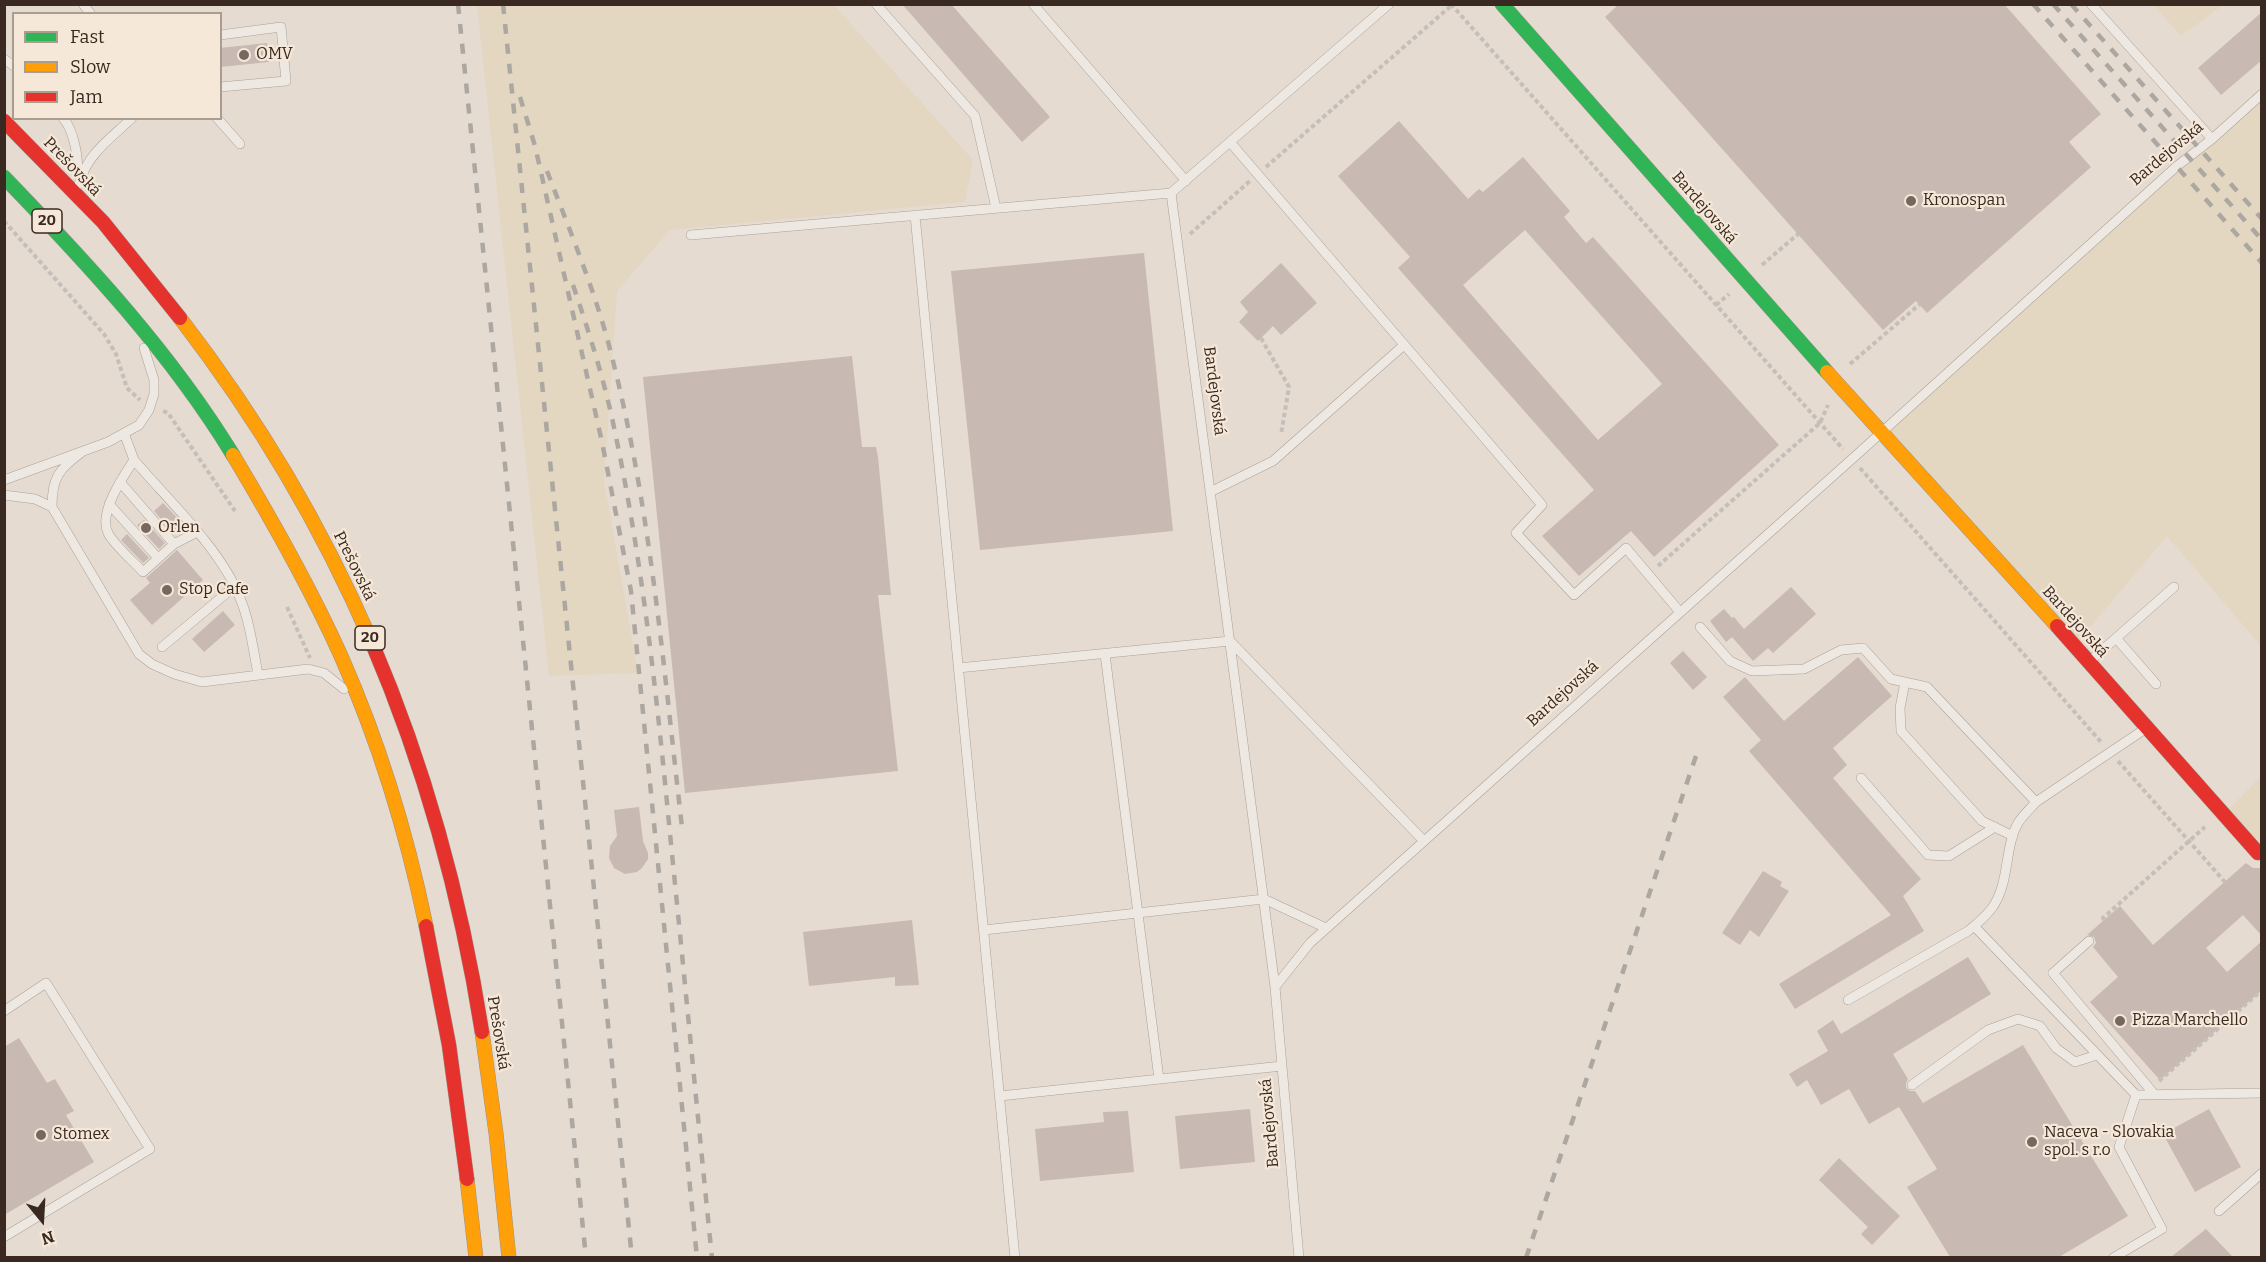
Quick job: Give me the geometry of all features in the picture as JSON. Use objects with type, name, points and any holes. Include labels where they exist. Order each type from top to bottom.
[{"type":"main road","name":"Bardejovská","points":[[1502,4],[1838,385],[1972,531],[2258,853]]},
{"type":"main road","name":"Prešovská","points":[[4,121],[103,223],[215,363],[264,435],[349,590],[385,674],[428,794],[463,927],[480,1016],[492,1102],[509,1257]]},
{"type":"main road","name":"20","points":[[4,177],[89,267],[205,412],[261,503],[316,605],[360,701],[394,804],[428,934],[446,1022],[459,1107],[476,1257]]},
{"type":"lane","points":[[876,4],[975,116],[996,208]]},
{"type":"lane","points":[[1033,4],[1186,181]]},
{"type":"lane","points":[[691,235],[1171,193],[1389,4]]},
{"type":"lane","points":[[2091,4],[2212,139]]},
{"type":"lane","points":[[222,35],[281,27],[286,81],[222,87]]},
{"type":"lane","name":"Bardejovská","points":[[1275,987],[1310,943],[1326,928],[2177,166],[2212,139],[2262,94]]},
{"type":"lane","points":[[65,120],[78,161],[79,198]]},
{"type":"lane","points":[[79,184],[83,168],[92,156],[130,120]]},
{"type":"lane","points":[[219,120],[240,144]]},
{"type":"lane","points":[[1230,142],[1542,506],[1516,532],[1574,595],[1626,548],[1680,612]]},
{"type":"lane","name":"Bardejovská","points":[[1171,193],[1275,987],[1299,1257]]},
{"type":"lane","points":[[915,216],[1015,1257]]},
{"type":"lane","points":[[4,480],[82,452],[139,425],[151,405],[154,380],[136,323]]},
{"type":"lane","points":[[1210,492],[1273,461],[1404,345]]},
{"type":"lane","points":[[124,433],[134,460],[197,532],[235,586],[245,613],[258,674]]},
{"type":"lane","points":[[82,452],[60,471],[52,488],[52,507],[139,654],[152,664],[174,674],[202,682],[258,674],[318,670],[360,701]]},
{"type":"lane","points":[[134,460],[109,504],[106,522],[108,533],[143,572],[174,544],[197,532]]},
{"type":"lane","points":[[120,482],[174,544]]},
{"type":"lane","points":[[4,495],[35,499],[52,507]]},
{"type":"lane","points":[[109,504],[159,558]]},
{"type":"lane","points":[[162,647],[235,586]]},
{"type":"lane","points":[[2089,662],[2174,587]]},
{"type":"lane","points":[[1700,627],[1730,661],[1752,671],[1804,669],[1841,650],[1863,648],[1891,679],[1927,687],[2036,802]]},
{"type":"lane","points":[[2116,638],[2156,684]]},
{"type":"lane","points":[[958,668],[1230,641],[1424,841]]},
{"type":"lane","points":[[1105,654],[1159,1079]]},
{"type":"lane","points":[[1905,682],[1900,708],[1901,731],[1983,821],[2013,836]]},
{"type":"lane","points":[[1848,1000],[1974,926],[1992,907],[2000,893],[2017,825],[2036,802],[2146,728]]},
{"type":"lane","points":[[1861,778],[1928,855],[1949,856],[1995,827]]},
{"type":"lane","points":[[984,930],[1264,899],[1326,928]]},
{"type":"lane","points":[[1974,926],[2136,1095]]},
{"type":"lane","points":[[2089,941],[2053,973],[2151,1091]]},
{"type":"lane","points":[[4,1011],[46,983],[150,1149],[4,1237]]},
{"type":"lane","points":[[1912,1085],[1988,1030],[2018,1019],[2040,1026],[2056,1048],[2075,1062],[2097,1055]]},
{"type":"lane","points":[[1000,1096],[1282,1066]]},
{"type":"lane","points":[[2136,1095],[2151,1091],[2262,1093]]},
{"type":"lane","points":[[2113,1257],[2162,1229],[2119,1147],[2136,1095]]},
{"type":"lane","points":[[2218,1211],[2262,1173]]},
{"type":"path","points":[[1178,244],[1451,5],[2225,882]]},
{"type":"path","points":[[4,221],[104,334],[117,354],[127,388],[138,399],[168,413],[240,518]]},
{"type":"path","points":[[1649,575],[1820,423],[1846,367],[1920,304]]},
{"type":"path","points":[[1261,338],[1289,387],[1278,456]]},
{"type":"path","points":[[283,597],[311,658]]},
{"type":"path","points":[[2104,920],[2103,918],[2189,842]]},
{"type":"path","points":[[2151,1091],[2160,1080],[2262,990]]},
{"type":"shaded area","points":[[477,5],[834,5],[973,160],[965,202],[670,230],[617,291],[604,481],[638,673],[549,676]]},
{"type":"shaded area","points":[[2153,5],[2223,5],[2181,36]]},
{"type":"shaded area","points":[[2261,99],[2261,646],[2167,536],[2075,645],[1886,429]]},
{"type":"shaded area","points":[[2261,776],[2261,859],[2223,815]]},
{"type":"building","points":[[902,4],[951,4],[1050,117],[1022,142]]},
{"type":"building","name":"Kronospan","points":[[1619,4],[2004,4],[2101,114],[2069,142],[2091,167],[1927,313],[1916,301],[1883,330],[1605,17]]},
{"type":"building","points":[[2262,12],[2262,60],[2221,95],[2198,68]]},
{"type":"building","name":"OMV","points":[[267,43],[269,62],[222,67],[222,48]]},
{"type":"building","points":[[1399,121],[1468,199],[1479,189],[1483,192],[1523,157],[1570,211],[1564,217],[1586,243],[1593,237],[1779,445],[1654,557],[1631,531],[1579,576],[1542,536],[1594,490],[1398,268],[1410,257],[1338,176]],"holes":[[[1525,230],[1662,384],[1598,440],[1463,285]]]},
{"type":"building","points":[[1144,253],[1173,531],[980,550],[951,271]]},
{"type":"building","points":[[1281,263],[1317,303],[1281,335],[1273,326],[1258,341],[1239,322],[1248,312],[1240,302]]},
{"type":"building","points":[[852,356],[862,447],[876,447],[878,457],[891,595],[878,595],[898,771],[685,793],[643,377]]},
{"type":"building","points":[[163,503],[183,524],[173,533],[154,511]]},
{"type":"building","points":[[144,520],[165,543],[159,549],[137,525]]},
{"type":"building","points":[[127,534],[149,558],[143,563],[121,540]]},
{"type":"building","name":"Stop Cafe","points":[[177,550],[203,580],[152,625],[130,600],[150,583],[146,578]]},
{"type":"building","points":[[1791,587],[1816,614],[1773,653],[1768,648],[1753,661],[1732,637],[1726,642],[1710,621],[1724,609],[1744,629]]},
{"type":"building","points":[[223,611],[235,625],[204,652],[192,639]]},
{"type":"building","points":[[1683,651],[1707,677],[1693,690],[1670,663]]},
{"type":"building","points":[[1858,657],[1892,696],[1833,748],[1847,765],[1833,778],[1921,879],[1903,896],[1924,931],[1795,1009],[1779,984],[1891,915],[1749,751],[1761,740],[1723,697],[1745,677],[1784,721]]},
{"type":"building","points":[[639,807],[643,841],[648,859],[637,872],[625,874],[614,868],[609,858],[610,846],[617,836],[614,810]]},
{"type":"building","points":[[2246,863],[2253,868],[2262,868],[2262,936],[2243,915],[2206,948],[2227,972],[2262,941],[2262,990],[2160,1080],[2090,1002],[2118,977],[2093,947],[2096,943],[2094,937],[2087,935],[2120,906],[2153,945]]},
{"type":"building","points":[[1763,871],[1782,882],[1780,886],[1789,891],[1759,937],[1750,930],[1740,945],[1722,933]]},
{"type":"building","points":[[912,920],[919,985],[895,986],[895,977],[809,986],[803,932]]},
{"type":"building","points":[[1968,957],[1991,994],[1893,1054],[1908,1079],[1906,1088],[1915,1091],[1923,1103],[2023,1045],[2128,1216],[2059,1257],[1950,1257],[1907,1187],[1937,1169],[1899,1107],[1869,1124],[1849,1089],[1821,1105],[1807,1080],[1797,1087],[1789,1074],[1828,1051],[1817,1031],[1833,1020],[1841,1034]]},
{"type":"building","name":"Stomex","points":[[19,1038],[47,1083],[55,1079],[74,1111],[66,1115],[94,1162],[4,1215],[4,1047]]},
{"type":"building","points":[[1250,1109],[1255,1162],[1180,1169],[1175,1116]]},
{"type":"building","points":[[2209,1109],[2241,1167],[2195,1192],[2163,1134]]},
{"type":"building","points":[[1128,1111],[1134,1172],[1040,1181],[1035,1129],[1104,1122],[1103,1112]]},
{"type":"building","points":[[1839,1158],[1900,1216],[1872,1245],[1861,1234],[1868,1227],[1819,1180]]},
{"type":"building","points":[[2206,1229],[2233,1257],[2171,1257]]},
{"type":"railway","points":[[458,4],[586,1258]]},
{"type":"railway","points":[[503,4],[632,1258]]},
{"type":"railway","points":[[2033,4],[2262,263]]},
{"type":"railway","points":[[2053,4],[2262,240]]},
{"type":"railway","points":[[2071,4],[2262,219]]},
{"type":"railway","points":[[520,97],[535,146],[602,442],[631,591],[697,1258]]},
{"type":"railway","points":[[547,171],[594,296],[622,398],[654,581],[682,827]]},
{"type":"railway","points":[[573,285],[610,409],[640,571],[660,735],[712,1258]]},
{"type":"railway","points":[[1526,1258],[1698,750]]},
{"type":"traffic: fast","points":[[1502,4],[1827,372]]},
{"type":"traffic: fast","points":[[4,177],[97,276],[155,345],[209,417],[233,455]]},
{"type":"traffic: slow","points":[[180,318],[236,395],[286,474],[331,556],[372,643]]},
{"type":"traffic: slow","points":[[1827,372],[2057,626]]},
{"type":"traffic: slow","points":[[233,455],[303,579],[355,689],[391,789],[426,926]]},
{"type":"traffic: slow","points":[[482,1032],[496,1133],[509,1258]]},
{"type":"traffic: slow","points":[[467,1179],[476,1258]]},
{"type":"traffic: jam","points":[[4,121],[103,222],[180,318]]},
{"type":"traffic: jam","points":[[2057,626],[2258,853]]},
{"type":"traffic: jam","points":[[372,643],[409,737],[439,834],[463,932],[482,1032]]},
{"type":"traffic: jam","points":[[426,926],[449,1045],[467,1179]]},
{"type":"place","name":"OMV","points":[[244,55]]},
{"type":"place","name":"Kronospan","points":[[1911,201]]},
{"type":"place","name":"Orlen","points":[[146,528]]},
{"type":"place","name":"Stop Cafe","points":[[167,590]]},
{"type":"place","name":"Pizza Marchello","points":[[2120,1021]]},
{"type":"place","name":"Stomex","points":[[41,1135]]},
{"type":"place","name":"Naceva - Slovakia spol. s r.o","points":[[2032,1142]]}]
